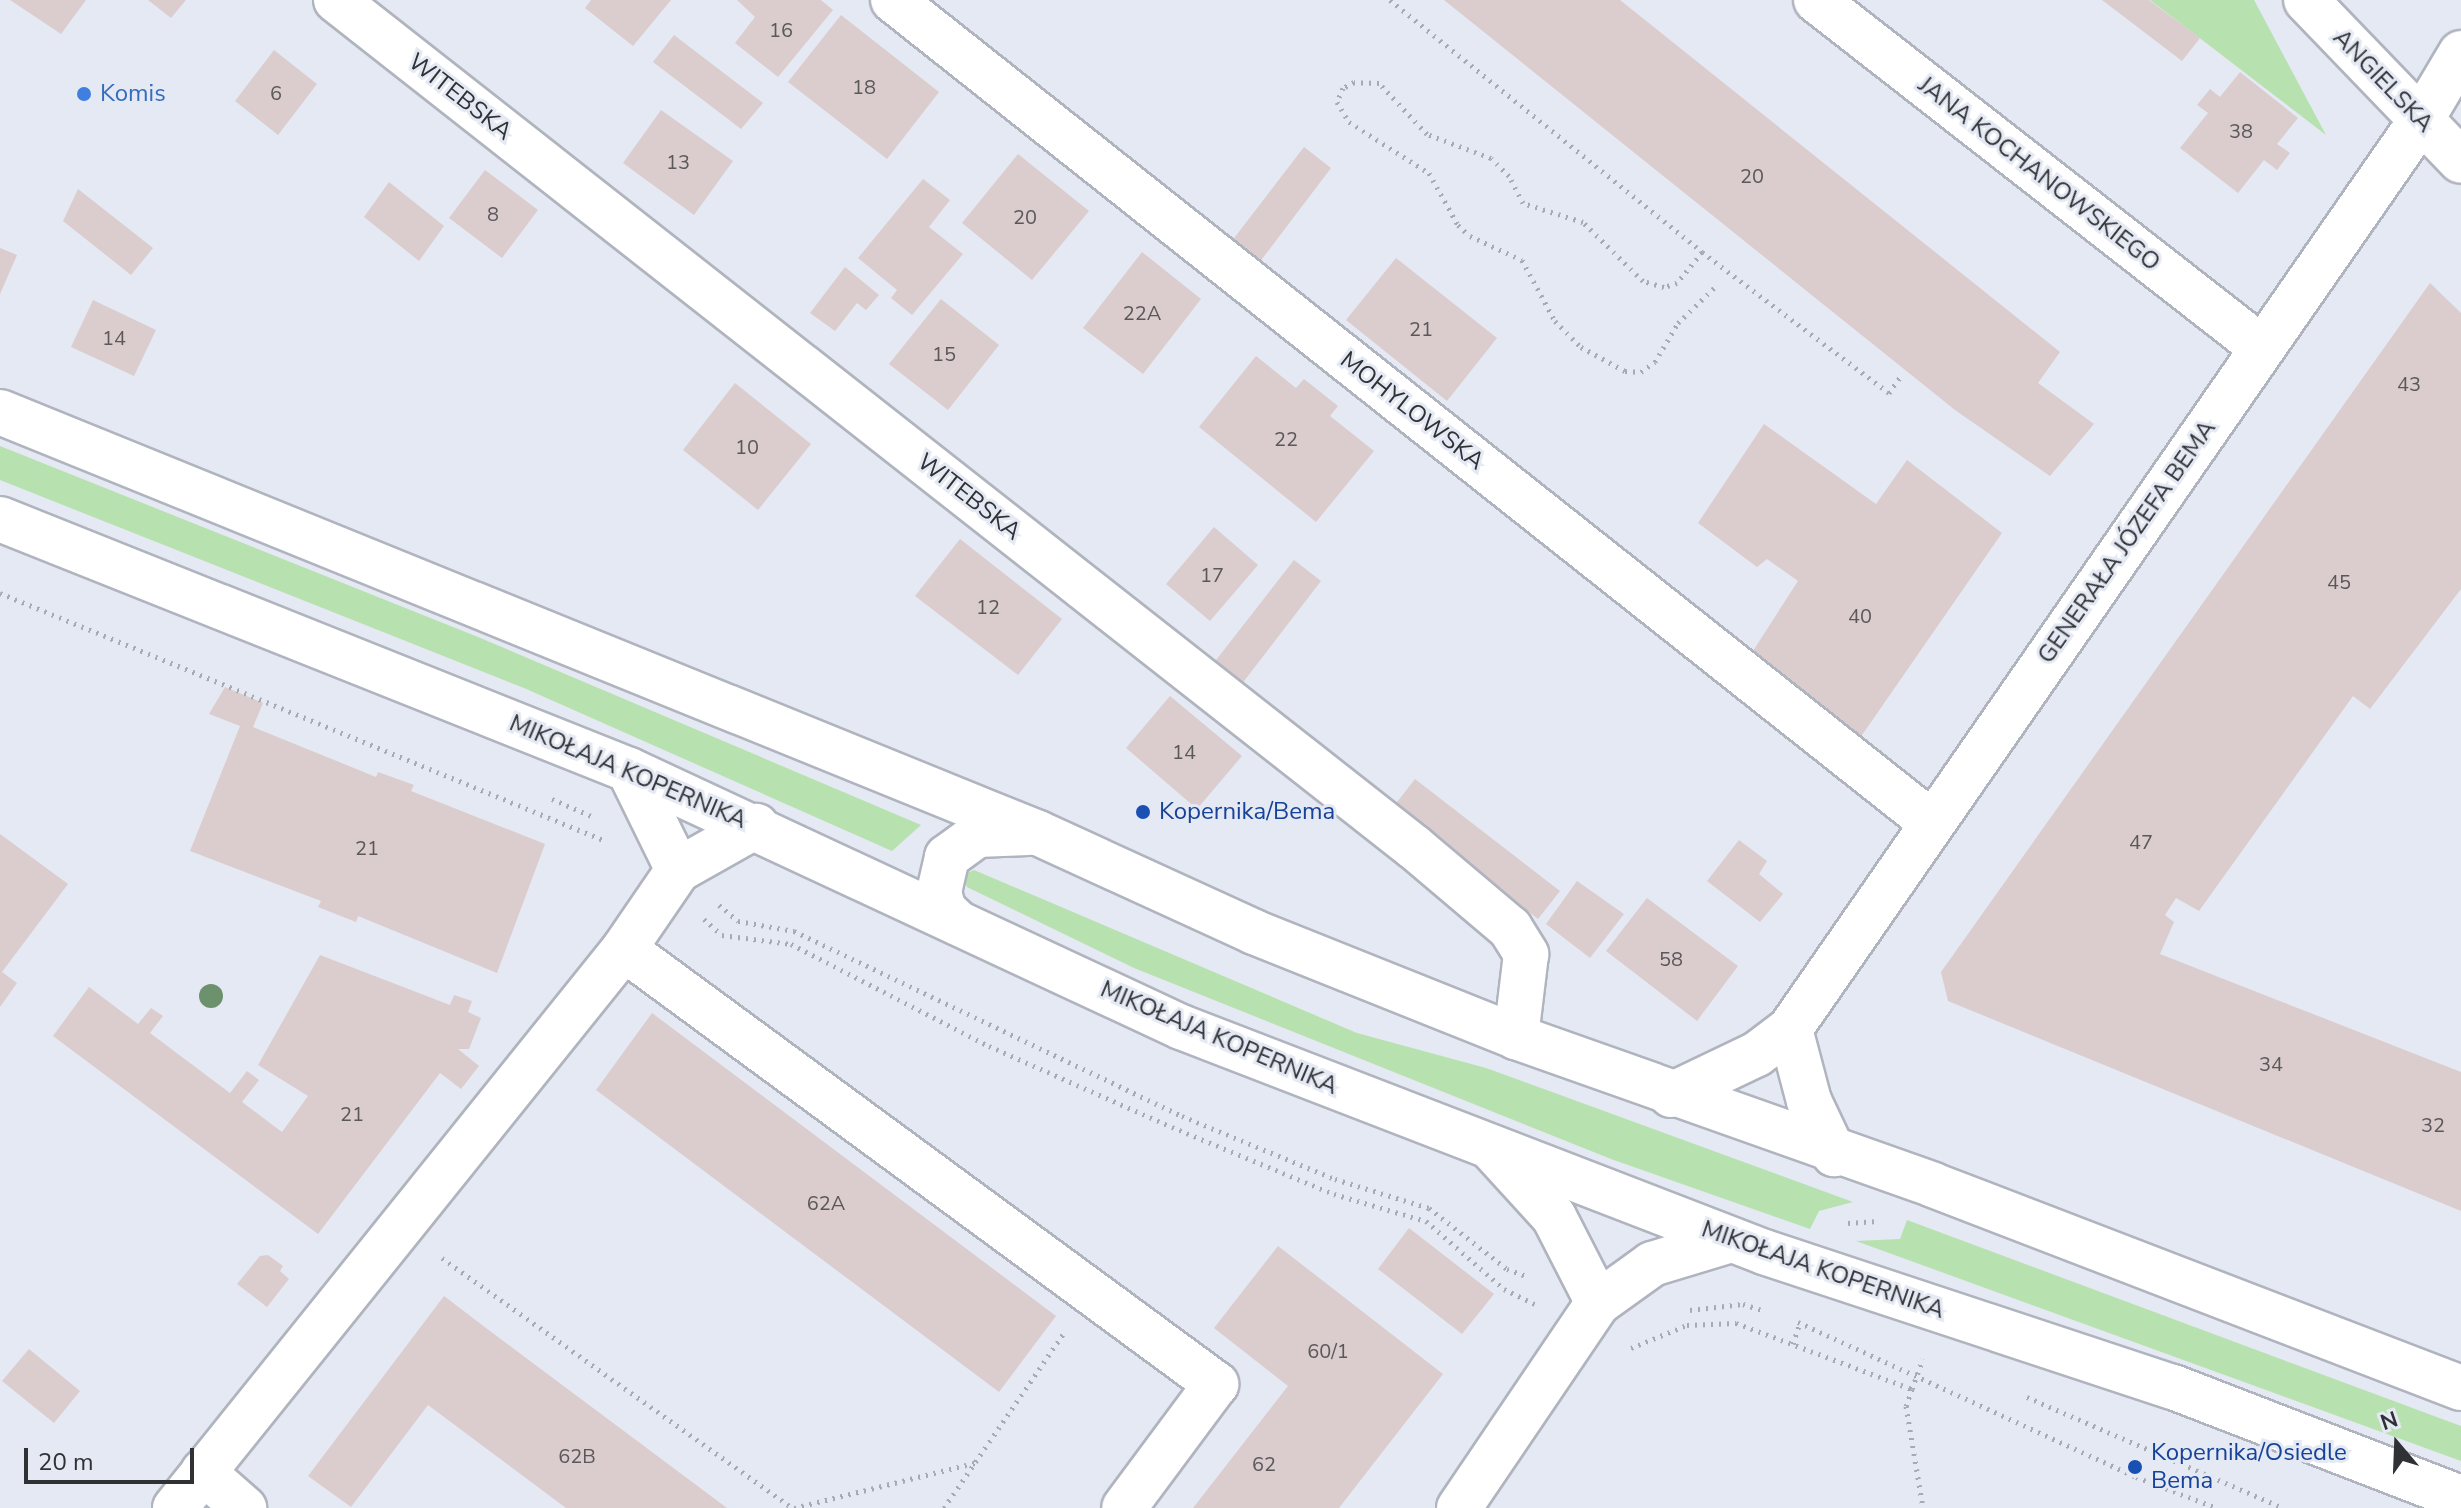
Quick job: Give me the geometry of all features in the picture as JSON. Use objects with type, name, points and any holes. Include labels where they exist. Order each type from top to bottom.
[{"type":"street","name":"WITEBSKA","points":[[336,0],[1414,847],[1510,928],[1526,954],[1516,1037]]},
{"type":"street","name":"MOHYLOWSKA","points":[[893,0],[1932,823]]},
{"type":"street","name":"JANA KOCHANOWSKIEGO","points":[[1816,0],[2262,348]]},
{"type":"street","name":"ANGIELSKA","points":[[2306,0],[2461,161]]},
{"type":"street","name":"GENERAŁA JÓZEFA BEMA","points":[[1671,1095],[1757,1054],[1790,1029],[2421,120],[2461,53]]},
{"type":"street","points":[[0,412],[1038,833],[1254,932],[1516,1037],[1834,1154],[1933,1185],[2461,1388]]},
{"type":"street","name":"MIKOŁAJA KOPERNIKA","points":[[0,519],[629,770],[756,826],[1181,1027],[1731,1240],[2173,1387],[2461,1498]]},
{"type":"street","points":[[629,770],[672,878]]},
{"type":"street","points":[[175,1508],[624,949],[672,878],[756,826]]},
{"type":"street","points":[[958,923],[944,910],[939,892],[947,857],[977,835],[1038,833]]},
{"type":"street","points":[[624,949],[1216,1384],[1124,1508]]},
{"type":"street","points":[[1790,1029],[1809,1101],[1834,1154]]},
{"type":"street","points":[[1492,1149],[1554,1217],[1590,1315]]},
{"type":"street","points":[[1459,1508],[1590,1315],[1652,1264],[1731,1240]]},
{"type":"street","points":[[203,1472],[244,1508]]},
{"type":"path","points":[[1390,0],[1702,252],[1889,393],[1901,376]]},
{"type":"path","points":[[1702,252],[1677,283],[1664,287],[1643,281],[1583,222],[1523,203],[1509,176],[1491,158],[1427,134],[1379,83],[1354,82],[1343,88],[1337,102],[1349,122],[1429,173],[1458,225],[1470,236],[1522,260],[1555,321],[1603,361],[1625,371],[1641,372],[1655,362],[1678,323],[1716,286]]},
{"type":"path","points":[[0,593],[626,849],[738,921],[794,931],[1182,1116],[1335,1179],[1429,1208],[1507,1269],[1590,1315],[1620,1353],[1687,1325],[1736,1323],[1912,1389]]},
{"type":"path","points":[[546,797],[605,821]]},
{"type":"path","points":[[672,878],[722,935],[791,944],[989,1046],[1172,1127],[1334,1194],[1426,1221],[1504,1289],[1590,1315]]},
{"type":"path","points":[[400,1228],[794,1508],[978,1462]]},
{"type":"path","points":[[944,1508],[1091,1292]]},
{"type":"path","points":[[1674,1316],[1743,1304],[1772,1313]]},
{"type":"path","points":[[1786,1318],[1917,1374],[2136,1477],[2217,1508]]},
{"type":"path","points":[[1923,1508],[1906,1406],[1924,1353],[1939,1359]]},
{"type":"path","points":[[2025,1396],[2267,1505],[2283,1508]]},
{"type":"green space","points":[[2150,0],[2254,0],[2326,135]]},
{"type":"green space","points":[[0,446],[478,637],[921,825],[892,851],[524,688],[0,480]]},
{"type":"green space","points":[[974,870],[1357,1033],[1486,1068],[1853,1202],[1819,1211],[1810,1229],[1611,1159],[1134,968],[967,887],[963,875]]},
{"type":"green space","points":[[1907,1220],[2461,1426],[2461,1461],[1856,1241],[1900,1239]]},
{"type":"building","points":[[10,0],[86,0],[61,34]]},
{"type":"building","points":[[148,0],[186,0],[171,18]]},
{"type":"building","points":[[591,0],[671,0],[633,46],[585,8]]},
{"type":"building","points":[[737,0],[821,0],[833,10],[778,77],[735,43],[755,17]]},
{"type":"building","points":[[1444,0],[1620,0],[2060,352],[2038,383],[2094,424],[2050,476],[1955,410]]},
{"type":"building","points":[[2102,0],[2149,0],[2200,38],[2182,61]]},
{"type":"building","points":[[841,15],[939,92],[887,159],[788,82]]},
{"type":"building","points":[[674,35],[763,103],[741,129],[653,62]]},
{"type":"building","points":[[274,50],[317,84],[278,135],[235,101]]},
{"type":"building","points":[[2240,72],[2298,118],[2277,144],[2290,153],[2277,170],[2264,160],[2238,193],[2180,148],[2208,113],[2197,105],[2210,89],[2220,97]]},
{"type":"building","points":[[661,110],[733,161],[694,215],[623,163]]},
{"type":"building","points":[[1304,147],[1331,168],[1256,267],[1228,246]]},
{"type":"building","points":[[1018,154],[1089,211],[1032,280],[962,223]]},
{"type":"building","points":[[485,170],[538,210],[502,258],[449,218]]},
{"type":"building","points":[[923,179],[950,200],[929,227],[963,254],[912,315],[891,298],[897,290],[858,258]]},
{"type":"building","points":[[389,182],[444,226],[419,261],[364,217]]},
{"type":"building","points":[[78,189],[153,248],[131,275],[63,221]]},
{"type":"building","points":[[0,248],[17,255],[0,294]]},
{"type":"building","points":[[1142,252],[1201,299],[1143,374],[1083,328]]},
{"type":"building","points":[[1396,258],[1497,338],[1447,401],[1346,320]]},
{"type":"building","points":[[845,267],[879,295],[866,310],[857,303],[835,331],[810,313]]},
{"type":"building","points":[[2430,283],[2461,313],[2461,589],[2370,709],[2353,696],[2199,911],[2176,898],[2165,915],[2174,922],[2160,954],[2461,1072],[2461,1211],[1948,1001],[1941,972]]},
{"type":"building","points":[[941,299],[999,345],[948,410],[889,364]]},
{"type":"building","points":[[93,300],[156,330],[134,376],[71,347]]},
{"type":"building","points":[[1256,356],[1296,388],[1304,379],[1338,406],[1330,416],[1374,451],[1316,522],[1199,427]]},
{"type":"building","points":[[735,383],[811,444],[758,510],[683,450]]},
{"type":"building","points":[[1764,424],[1876,504],[1907,460],[2002,533],[1860,738],[1753,651],[1798,581],[1767,559],[1757,567],[1698,523]]},
{"type":"building","points":[[1214,527],[1258,565],[1210,621],[1166,584]]},
{"type":"building","points":[[960,539],[1062,619],[1018,675],[915,596]]},
{"type":"building","points":[[1294,560],[1321,581],[1241,685],[1213,664]]},
{"type":"building","points":[[225,687],[263,703],[253,727],[376,777],[378,772],[414,785],[411,791],[545,844],[497,973],[358,916],[356,922],[318,907],[321,901],[190,851],[240,726],[209,714]]},
{"type":"building","points":[[1170,696],[1242,756],[1197,809],[1126,748]]},
{"type":"building","points":[[1415,779],[1560,891],[1538,919],[1394,806]]},
{"type":"building","points":[[0,834],[68,884],[2,972],[17,983],[0,1007]]},
{"type":"building","points":[[1739,840],[1767,861],[1759,874],[1783,894],[1760,922],[1707,881]]},
{"type":"building","points":[[1577,881],[1624,914],[1590,958],[1546,924]]},
{"type":"building","points":[[1647,898],[1738,966],[1697,1021],[1606,951]]},
{"type":"building","points":[[320,955],[450,1005],[454,995],[472,1001],[468,1012],[481,1018],[469,1049],[458,1049],[479,1066],[461,1089],[440,1073],[318,1234],[53,1036],[89,987],[138,1024],[151,1008],[163,1016],[150,1033],[230,1093],[247,1071],[259,1080],[242,1102],[282,1132],[308,1096],[258,1065]]},
{"type":"building","points":[[652,1013],[1056,1316],[999,1392],[596,1090]]},
{"type":"building","points":[[1409,1228],[1494,1294],[1462,1334],[1378,1269]]},
{"type":"building","points":[[1278,1246],[1443,1374],[1339,1508],[1193,1508],[1288,1386],[1214,1328]]},
{"type":"building","points":[[268,1255],[283,1266],[280,1271],[289,1279],[267,1307],[237,1284],[260,1256]]},
{"type":"building","points":[[444,1296],[727,1508],[566,1508],[428,1405],[351,1507],[308,1476]]},
{"type":"building","points":[[29,1349],[80,1391],[54,1423],[2,1381]]},
{"type":"place","name":"Komis","points":[[84,94]]},
{"type":"place","name":"Kopernika/Bema","points":[[1143,812]]},
{"type":"place","name":"Kopernika/Osiedle Bema","points":[[2135,1467]]}]
